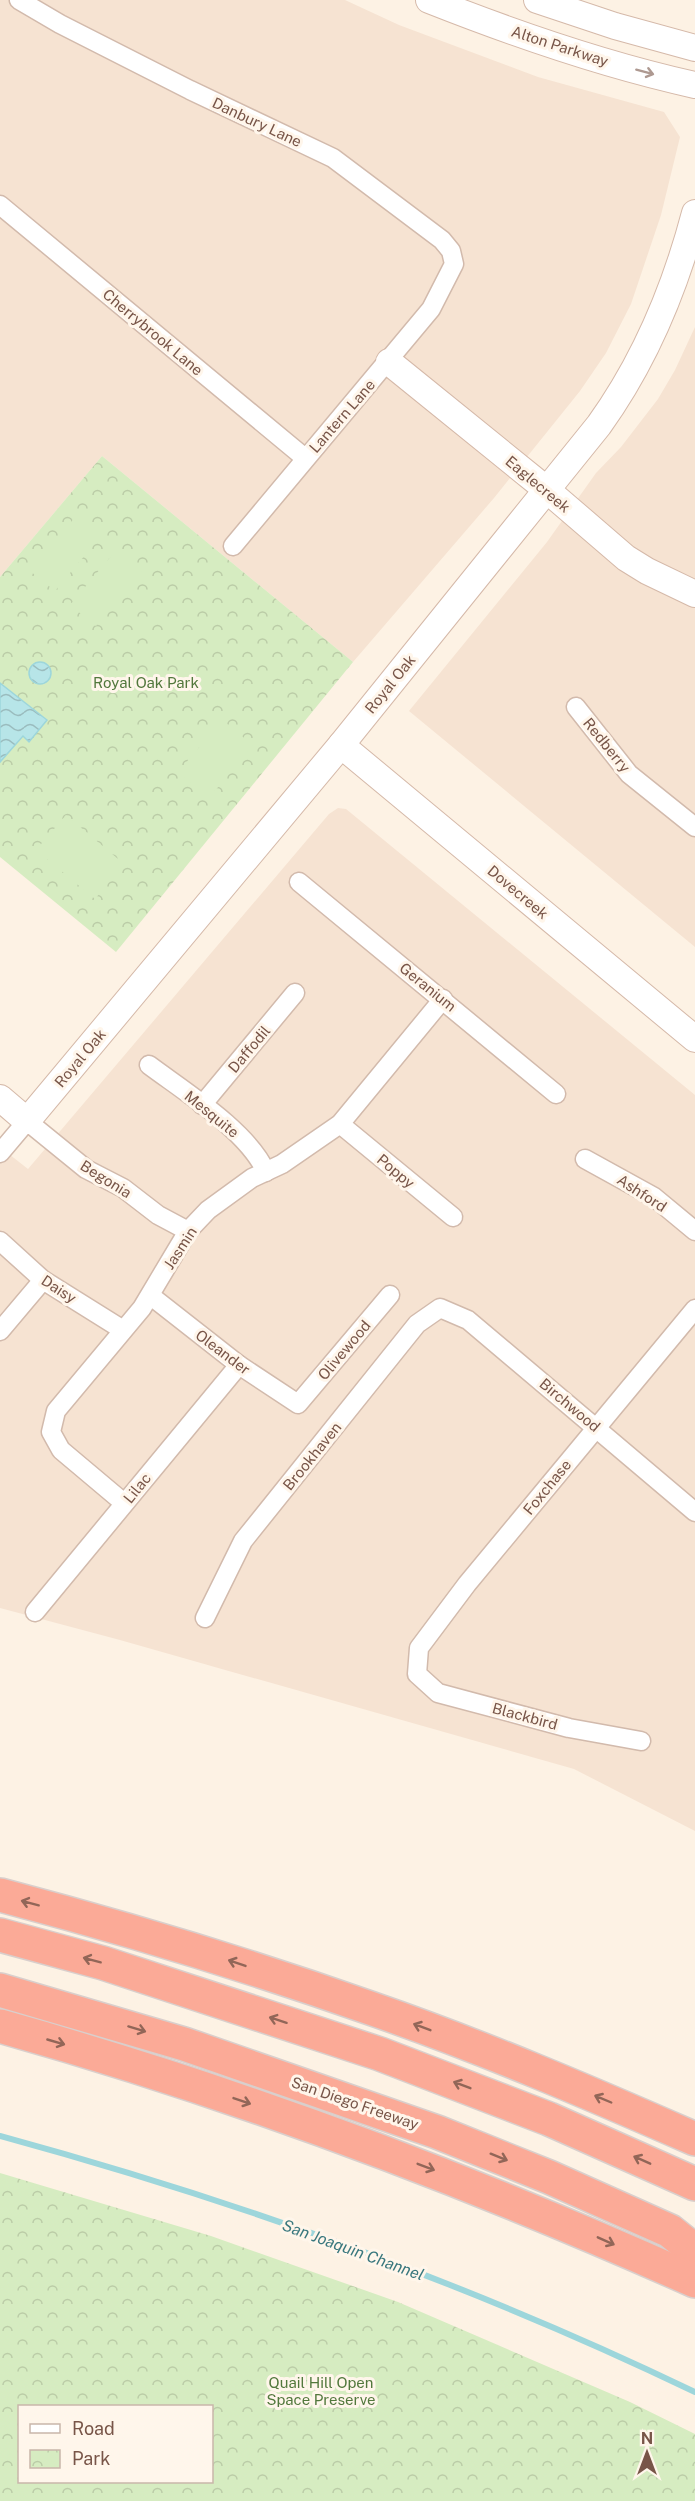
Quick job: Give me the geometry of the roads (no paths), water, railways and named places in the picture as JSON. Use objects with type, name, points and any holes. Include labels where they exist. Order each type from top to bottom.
[{"type":"highway","points":[[0,1894],[221,1958],[372,2008],[601,2098],[695,2139]]},
{"type":"highway","points":[[0,1935],[103,1963],[380,2054],[549,2119],[695,2184]]},
{"type":"highway","name":"San Diego Freeway","points":[[0,1990],[184,2044],[437,2132],[549,2177],[670,2231],[695,2251]]},
{"type":"highway","points":[[0,2026],[93,2052],[329,2131],[512,2202],[695,2281]]},
{"type":"street","name":"Danbury Lane","points":[[19,0],[60,24],[180,85],[333,158],[442,240],[451,250],[454,264],[447,282]]},
{"type":"street","name":"Alton Parkway","points":[[429,0],[492,25],[595,58],[695,85]]},
{"type":"street","points":[[537,0],[615,26],[695,48]]},
{"type":"street","name":"Cherrybrook Lane","points":[[0,205],[305,458]]},
{"type":"street","name":"Royal Oak","points":[[27,1121],[341,745],[599,425],[629,379],[674,283],[695,213]]},
{"type":"street","name":"Lantern Lane","points":[[233,546],[305,458],[389,362],[431,309],[447,282]]},
{"type":"street","name":"Eaglecreek","points":[[389,362],[547,490],[626,558],[647,571],[695,594]]},
{"type":"street","name":"Redberry","points":[[576,707],[629,774],[695,827]]},
{"type":"street","name":"Dovecreek","points":[[341,745],[695,1039]]},
{"type":"street","name":"Geranium","points":[[299,882],[556,1094]]},
{"type":"street","name":"Daffodil","points":[[202,1105],[296,993]]},
{"type":"street","name":"Jasmin","points":[[124,1503],[61,1450],[51,1432],[56,1410],[151,1296],[188,1231],[208,1210],[229,1194],[282,1164],[340,1124],[443,999]]},
{"type":"street","name":"Mesquite","points":[[149,1065],[244,1140],[260,1158],[266,1172]]},
{"type":"street","points":[[0,1098],[27,1121],[0,1153]]},
{"type":"street","name":"Begonia","points":[[27,1121],[87,1169],[123,1188],[158,1215],[188,1231]]},
{"type":"street","name":"Poppy","points":[[340,1124],[453,1217]]},
{"type":"street","name":"Ashford","points":[[585,1159],[654,1197],[695,1231]]},
{"type":"street","name":"Daisy","points":[[0,1241],[43,1280],[123,1330]]},
{"type":"street","points":[[0,1331],[43,1280]]},
{"type":"street","name":"Olivewood","points":[[298,1404],[390,1295]]},
{"type":"street","name":"Oleander","points":[[151,1296],[239,1365],[298,1404]]},
{"type":"street","name":"Birchwood","points":[[440,1308],[468,1320],[695,1512]]},
{"type":"street","name":"Brookhaven","points":[[205,1618],[243,1541],[417,1324],[440,1308]]},
{"type":"street","name":"Foxchase","points":[[417,1674],[419,1648],[467,1584],[695,1308]]},
{"type":"street","name":"Lilac","points":[[35,1612],[239,1365]]},
{"type":"street","name":"Blackbird","points":[[417,1674],[438,1693],[569,1728],[641,1741]]},
{"type":"water","points":[[40,662],[48,665],[51,673],[48,681],[40,684],[32,681],[29,673],[32,665]]},
{"type":"water","points":[[0,683],[47,720],[29,742],[23,736],[0,762]]},
{"type":"waterway","name":"San Joaquin Channel","points":[[0,2136],[178,2188],[354,2248],[526,2316],[695,2392]]},
{"type":"park label","name":"Royal Oak Park","points":[[146,682]]},
{"type":"park label","name":"Quail Hill Open Space Preserve","points":[[321,2390]]}]
